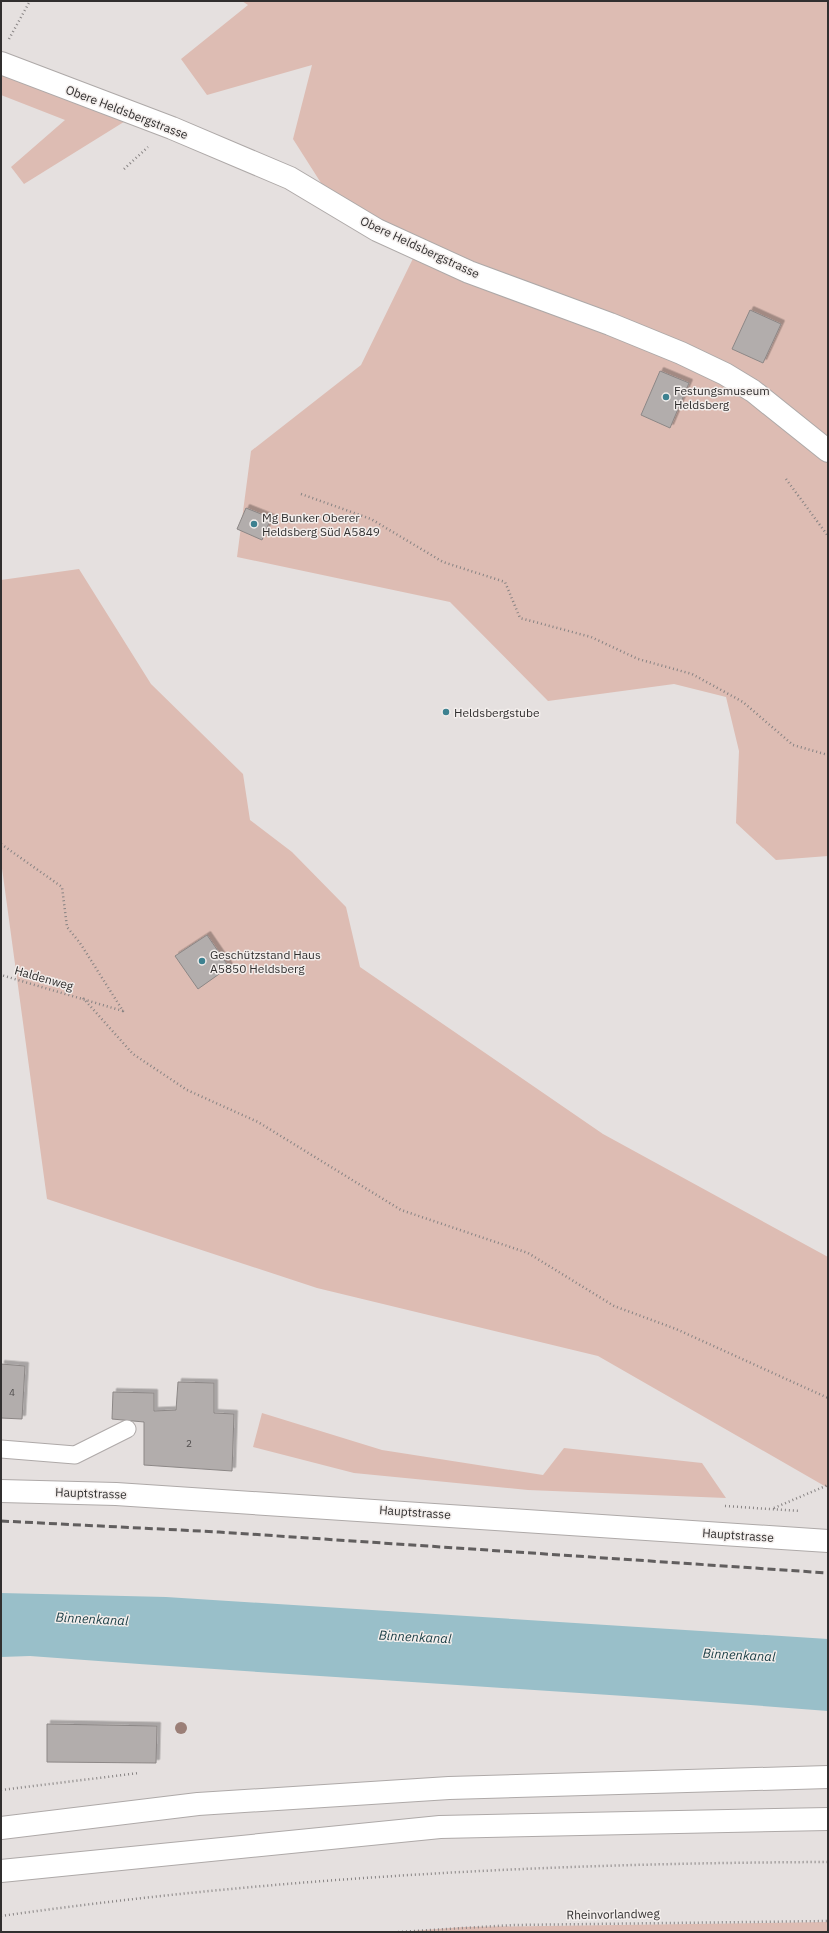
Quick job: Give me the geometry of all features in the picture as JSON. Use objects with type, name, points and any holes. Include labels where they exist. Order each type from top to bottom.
[{"type":"main road","name":"Obere Heldsbergstrasse","points":[[1,63],[172,128],[290,178],[377,230],[469,272],[610,324],[681,353],[724,374],[752,391],[828,451]]},
{"type":"main road","name":"Hauptstrasse","points":[[1,1491],[147,1495],[828,1541]]},
{"type":"main road","points":[[1,1828],[198,1804],[449,1788],[828,1777]]},
{"type":"main road","points":[[1,1871],[440,1827],[828,1819]]},
{"type":"lane","points":[[1,1450],[75,1455],[127,1429]]},
{"type":"path","points":[[8,42],[30,1]]},
{"type":"path","points":[[786,479],[828,536]]},
{"type":"path","points":[[301,494],[371,519],[443,562],[505,582],[520,618],[591,637],[638,659],[692,674],[743,702],[793,745],[828,755]]},
{"type":"path","name":"Haldenweg","points":[[1,844],[62,887],[67,927],[80,944],[123,1011],[1,975]]},
{"type":"path","points":[[83,998],[133,1054],[187,1090],[258,1122],[401,1210],[528,1253],[614,1306],[676,1330],[828,1398]]},
{"type":"path","points":[[774,1509],[828,1485]]},
{"type":"path","points":[[1,1790],[139,1773]]},
{"type":"path","points":[[1,1916],[210,1890],[452,1872],[714,1863],[828,1862]]},
{"type":"path","name":"Rheinvorlandweg","points":[[398,1932],[513,1925],[828,1921]]},
{"type":"shaded area","points":[[242,1],[828,1],[828,856],[776,860],[736,823],[739,751],[726,697],[674,684],[548,701],[450,602],[237,557],[251,451],[361,365],[423,238],[344,219],[293,139],[312,65],[207,95],[181,59],[248,5]]},
{"type":"shaded area","points":[[1,70],[127,120],[24,184],[11,167],[65,120],[1,95]]},
{"type":"shaded area","points":[[79,569],[151,684],[243,774],[250,820],[292,852],[346,907],[360,967],[603,1134],[828,1257],[828,1488],[598,1356],[317,1288],[47,1199],[1,861],[1,580]]},
{"type":"shaded area","points":[[262,1413],[382,1450],[543,1475],[564,1448],[702,1463],[726,1498],[528,1490],[354,1473],[253,1447]]},
{"type":"shaded area","points":[[828,1922],[828,1932],[398,1932],[464,1927]]},
{"type":"water","name":"Binnenkanal","points":[[1,1593],[166,1597],[828,1639],[828,1711],[628,1696],[30,1656],[1,1657]]},
{"type":"building","points":[[750,310],[781,324],[763,363],[732,349]]},
{"type":"building","name":"Festungsmuseum Heldsberg","points":[[660,371],[689,383],[670,428],[641,415]]},
{"type":"building","name":"Mg Bunker Oberer Heldsberg Süd A5849","points":[[246,508],[271,518],[262,540],[237,529]]},
{"type":"building","name":"Geschützstand Haus A5850 Heldsberg","points":[[207,935],[229,967],[198,989],[175,956]]},
{"type":"building","points":[[1,1364],[25,1366],[22,1419],[1,1418]]},
{"type":"building","points":[[178,1382],[214,1383],[214,1413],[234,1414],[232,1471],[144,1465],[144,1422],[112,1419],[113,1392],[154,1393],[154,1411],[176,1410]]},
{"type":"building","points":[[47,1724],[157,1726],[156,1763],[47,1762]]},
{"type":"railway","points":[[1,1521],[219,1532],[828,1573]]},
{"type":"place","name":"Festungsmuseum Heldsberg","points":[[666,397]]},
{"type":"place","name":"Mg Bunker Oberer Heldsberg Süd A5849","points":[[254,524]]},
{"type":"place","name":"Heldsbergstube","points":[[446,712]]},
{"type":"place","name":"Geschützstand Haus A5850 Heldsberg","points":[[202,961]]}]
